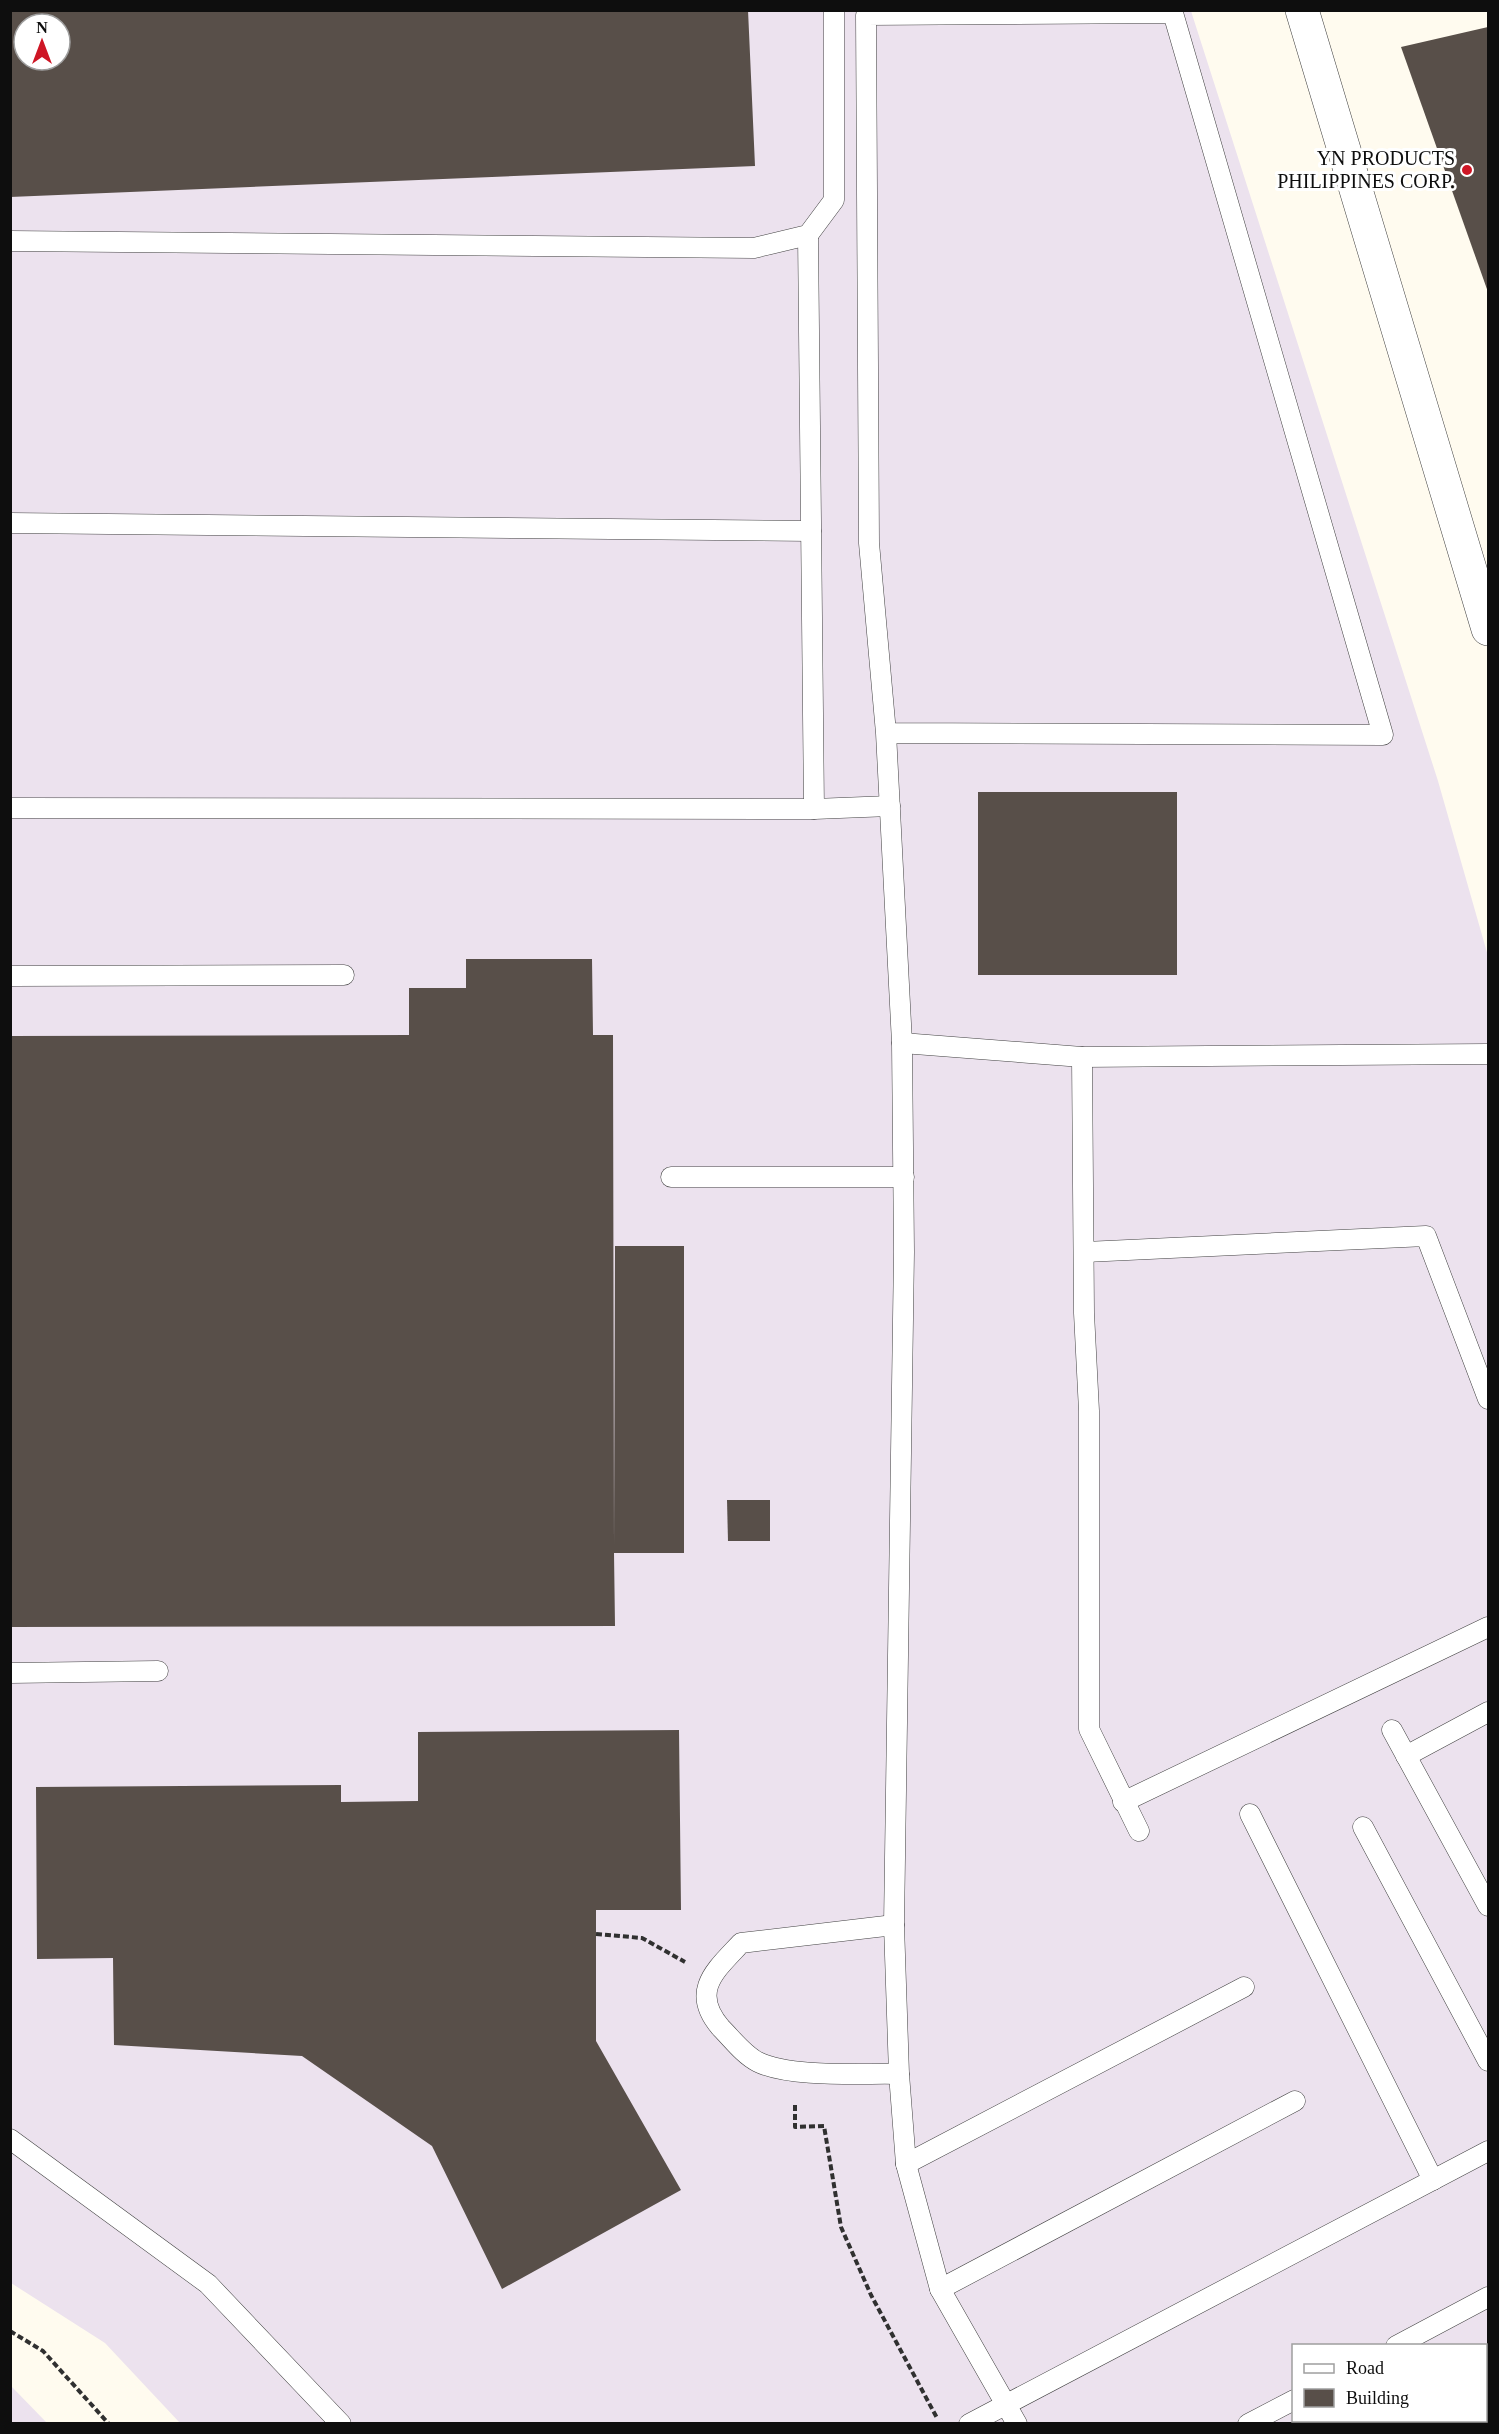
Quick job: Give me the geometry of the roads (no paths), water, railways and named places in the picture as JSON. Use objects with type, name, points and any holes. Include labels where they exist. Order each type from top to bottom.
[{"type":"street","points":[[1302,10],[1488,629]]},
{"type":"lane","points":[[814,809],[808,235],[834,200],[834,10]]},
{"type":"lane","points":[[886,733],[1383,735],[1173,14],[866,15],[869,543],[886,733],[902,1043],[904,1177],[894,1925],[899,2074],[906,2164],[940,2289],[1017,2424]]},
{"type":"lane","points":[[10,241],[754,248],[808,235]]},
{"type":"lane","points":[[10,523],[811,531]]},
{"type":"lane","points":[[10,808],[814,809],[890,806]]},
{"type":"lane","points":[[10,976],[344,975]]},
{"type":"lane","points":[[902,1043],[1082,1057],[1488,1054]]},
{"type":"lane","points":[[1082,1057],[1084,1313],[1089,1411],[1089,1729],[1139,1831]]},
{"type":"lane","points":[[671,1177],[904,1177]]},
{"type":"lane","points":[[1085,1252],[1426,1236],[1488,1399]]},
{"type":"lane","points":[[1124,1802],[1488,1627]]},
{"type":"lane","points":[[10,1674],[158,1671]]},
{"type":"lane","points":[[1406,1756],[1488,1712]]},
{"type":"lane","points":[[1392,1730],[1488,1906]]},
{"type":"lane","points":[[1250,1814],[1433,2180]]},
{"type":"lane","points":[[1363,1827],[1488,2061]]},
{"type":"lane","points":[[894,1925],[741,1943],[710,1976],[706,1995],[715,2020],[737,2045],[758,2062],[794,2071],[899,2074]]},
{"type":"lane","points":[[906,2164],[1244,1987]]},
{"type":"lane","points":[[940,2289],[1295,2101]]},
{"type":"lane","points":[[10,2139],[207,2284],[341,2424]]},
{"type":"lane","points":[[969,2424],[1488,2151]]},
{"type":"lane","points":[[1400,2344],[1488,2297]]},
{"type":"lane","points":[[1248,2424],[1292,2401]]},
{"type":"place","name":"YN PRODUCTS PHILIPPINES CORP.","points":[[1467,170]]}]
